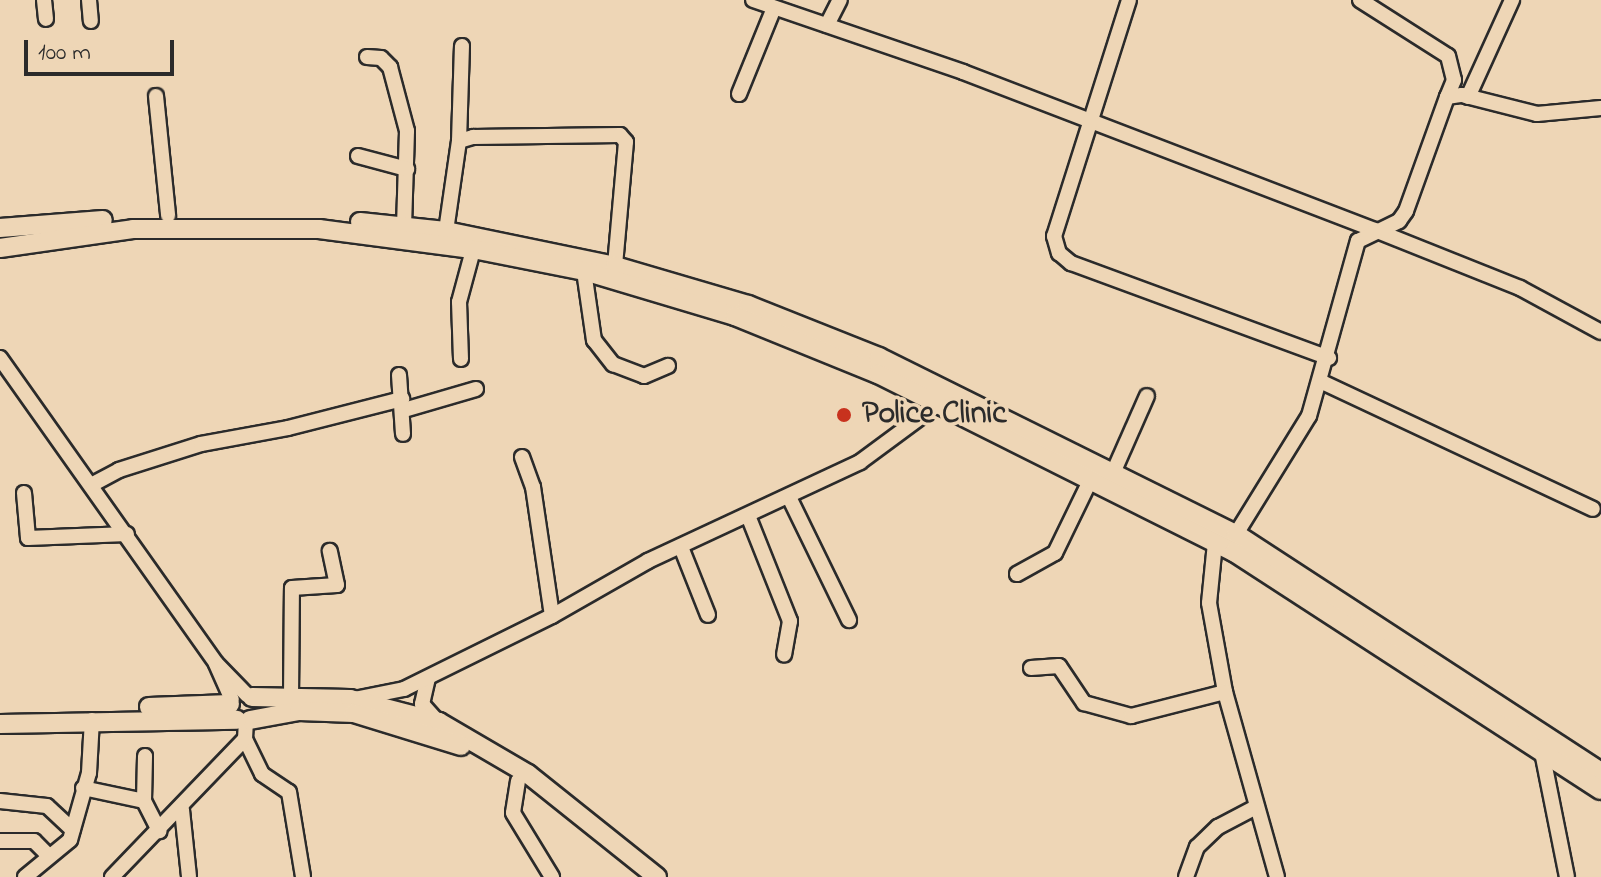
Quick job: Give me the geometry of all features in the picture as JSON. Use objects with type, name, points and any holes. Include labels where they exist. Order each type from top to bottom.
[{"type":"main road","points":[[0,228],[168,215],[301,217],[446,231],[615,266],[748,305],[879,357],[1090,481],[1215,543],[1360,631],[1601,790]]},
{"type":"main road","points":[[0,248],[73,236],[190,226],[319,229],[473,250],[584,271],[772,330],[945,398],[1113,473],[1236,534],[1601,772]]},
{"type":"main road","points":[[0,724],[242,712],[291,698],[350,699],[439,722],[528,774],[657,877]]},
{"type":"main road","points":[[0,712],[354,713],[441,737],[518,781],[643,877]]},
{"type":"street","points":[[44,0],[46,19]]},
{"type":"street","points":[[89,0],[91,21]]},
{"type":"street","points":[[753,0],[1375,230],[1520,288],[1601,332]]},
{"type":"street","points":[[827,25],[840,0]]},
{"type":"street","points":[[1129,0],[1093,124],[1054,236],[1063,258],[1329,358]]},
{"type":"street","points":[[1236,534],[1291,452],[1322,382],[1358,241],[1375,230],[1399,221],[1406,211],[1454,80],[1448,56],[1360,0]]},
{"type":"street","points":[[1468,97],[1512,0]]},
{"type":"street","points":[[739,94],[774,8]]},
{"type":"street","points":[[446,231],[459,141],[462,46]]},
{"type":"street","points":[[367,57],[381,58],[390,67],[398,87],[407,131],[404,227]]},
{"type":"street","points":[[156,96],[168,215]]},
{"type":"street","points":[[1447,97],[1468,97],[1537,114],[1601,108]]},
{"type":"street","points":[[459,141],[473,137],[620,135],[626,142],[615,266]]},
{"type":"street","points":[[358,156],[407,169]]},
{"type":"street","points":[[461,359],[459,302],[473,250]]},
{"type":"street","points":[[584,271],[594,340],[613,364],[644,376],[668,366]]},
{"type":"street","points":[[0,358],[93,484],[216,663],[242,712],[262,774],[289,792],[303,877]]},
{"type":"street","points":[[399,375],[403,434]]},
{"type":"street","points":[[1322,382],[1593,509]]},
{"type":"street","points":[[93,484],[119,470],[201,444],[476,389]]},
{"type":"street","points":[[1113,473],[1147,396]]},
{"type":"street","points":[[350,699],[397,691],[428,678],[681,547],[749,518],[860,462],[945,398]]},
{"type":"street","points":[[522,457],[533,487],[552,616]]},
{"type":"street","points":[[1017,574],[1055,553],[1090,481]]},
{"type":"street","points":[[24,493],[28,538],[127,534]]},
{"type":"street","points":[[789,497],[849,620]]},
{"type":"street","points":[[749,518],[790,621],[784,654]]},
{"type":"street","points":[[1215,543],[1209,603],[1225,692],[1277,877]]},
{"type":"street","points":[[681,547],[708,615]]},
{"type":"street","points":[[291,698],[292,588],[337,585],[330,551]]},
{"type":"street","points":[[1031,668],[1059,666],[1084,703],[1131,716],[1225,692]]},
{"type":"street","points":[[428,678],[422,704],[439,722]]},
{"type":"street","points":[[112,877],[182,810],[242,712]]},
{"type":"street","points":[[31,875],[70,840],[89,773],[92,720]]},
{"type":"street","points":[[1542,752],[1567,877]]},
{"type":"street","points":[[145,756],[144,801],[159,831]]},
{"type":"street","points":[[518,781],[513,813],[552,877]]},
{"type":"street","points":[[83,788],[144,801]]},
{"type":"street","points":[[0,801],[47,806],[73,830]]},
{"type":"street","points":[[1186,877],[1197,847],[1218,827],[1256,807]]},
{"type":"street","points":[[182,810],[189,877]]},
{"type":"street","points":[[0,841],[34,841],[49,856]]},
{"type":"place","name":"Police Clinic","points":[[844,415]]}]
